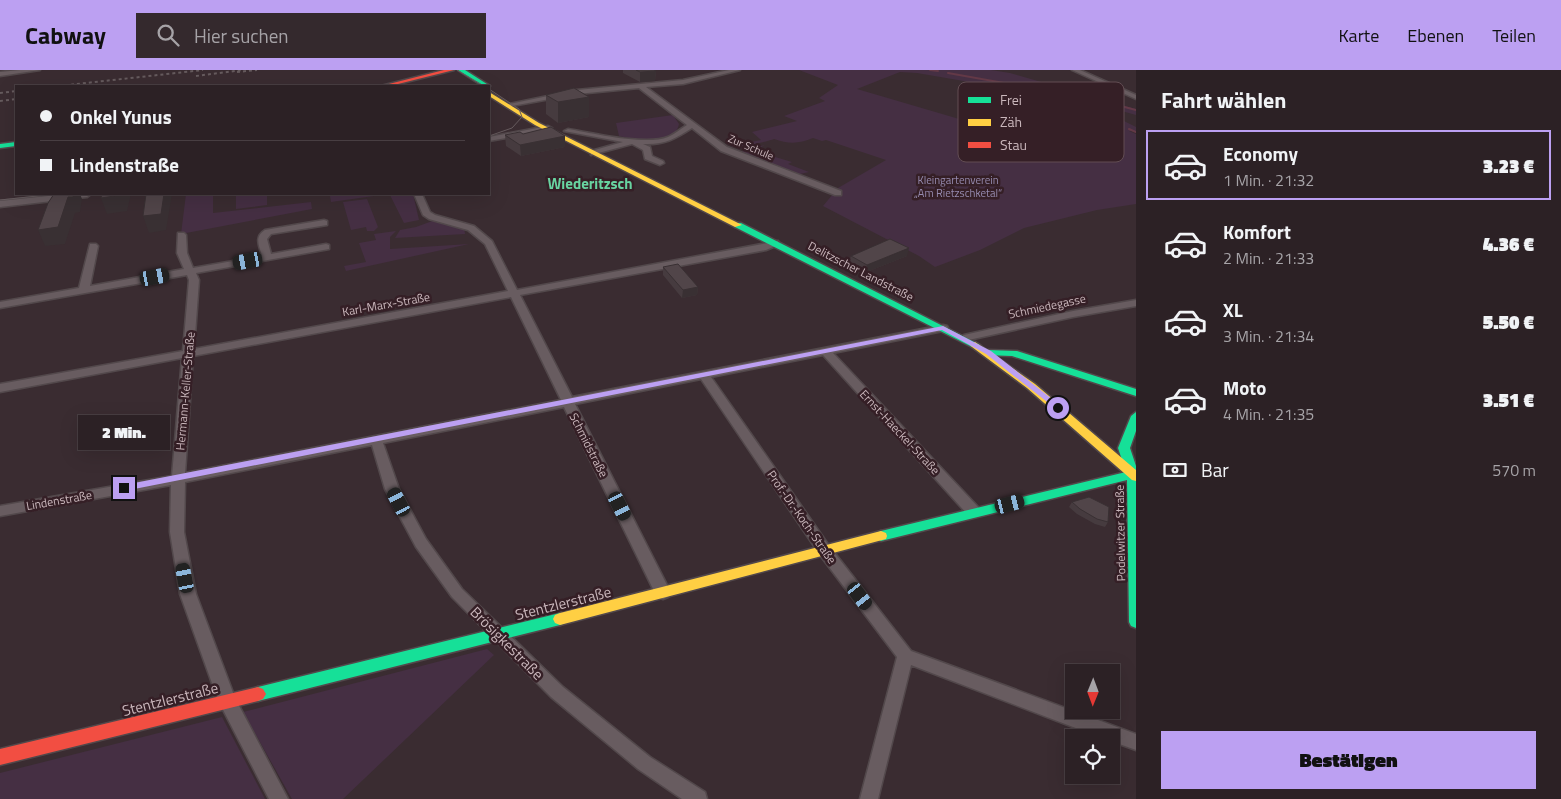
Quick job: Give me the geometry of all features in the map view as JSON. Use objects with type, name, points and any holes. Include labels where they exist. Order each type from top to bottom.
[{"type":"street","points":[[0,74],[37,70]]},
{"type":"street","points":[[388,85],[434,72],[451,70],[474,85]]},
{"type":"street","name":"Delitzscher Landstraße","points":[[461,70],[485,85]]},
{"type":"street","points":[[511,104],[577,92],[683,82],[738,70]]},
{"type":"street","points":[[1075,70],[1102,82]]},
{"type":"street","name":"Zur Schule","points":[[640,86],[730,152],[838,193]]},
{"type":"street","name":"Delitzscher Landstraße","points":[[490,88],[511,104]]},
{"type":"street","points":[[1124,92],[1136,97]]},
{"type":"street","name":"Delitzscher Landstraße","points":[[490,94],[546,123],[548,128],[594,153],[964,338],[988,353],[1058,408],[1134,476]]},
{"type":"street","points":[[568,131],[632,141],[655,142],[674,138],[688,126],[693,125]]},
{"type":"street","points":[[490,139],[548,128]]},
{"type":"street","points":[[594,153],[632,141],[647,149],[648,157],[660,163]]},
{"type":"street","points":[[0,146],[15,144]]},
{"type":"street","points":[[0,204],[78,195]]},
{"type":"street","name":"Schmidstraße","points":[[418,195],[426,213],[432,217],[471,228],[489,243],[663,593]]},
{"type":"street","points":[[267,258],[262,239],[263,235],[268,232],[324,223]]},
{"type":"street","name":"Hermann-Keller-Straße","points":[[181,235],[182,252],[194,280],[178,479],[177,532],[188,594],[227,700],[280,799]]},
{"type":"street","name":"Karl-Marx-Straße","points":[[0,388],[766,247],[775,243]]},
{"type":"street","points":[[84,290],[93,246]]},
{"type":"street","points":[[0,305],[326,247]]},
{"type":"street","name":"Schmiedegasse","points":[[964,338],[1073,314],[1136,303]]},
{"type":"street","name":"Lindenstraße","points":[[0,511],[178,479],[943,328]]},
{"type":"street","name":"Ernst-Haeckel-Straße","points":[[825,351],[974,512]]},
{"type":"street","points":[[988,353],[1013,352],[1136,393]]},
{"type":"street","name":"Prof.-Dr.-Koch-Straße","points":[[704,375],[825,552],[905,656]]},
{"type":"street","name":"Podelwitzer Straße","points":[[1136,416],[1124,448],[1134,476],[1136,622]]},
{"type":"street","name":"Brösigkestraße","points":[[376,439],[392,489],[421,542],[457,593],[497,635],[557,692],[644,763],[698,799]]},
{"type":"street","name":"Stentzlerstraße","points":[[0,756],[497,635],[825,552],[974,512],[1134,476]]},
{"type":"street","points":[[869,799],[905,656],[1136,742]]},
{"type":"green space","name":"Kleingartenverein „Am Rietzschketal“","points":[[799,70],[991,70],[1042,82],[969,82],[900,72],[857,89],[958,119],[958,162],[1124,162],[1124,121],[1136,127],[1136,131],[1129,131],[1136,134],[1136,204],[1097,210],[1024,228],[980,250],[935,267],[919,256],[823,206],[838,188],[886,160],[826,140],[822,141],[813,138],[798,142],[784,142],[774,139],[765,142],[730,146],[761,140],[752,132],[797,121],[784,116],[825,101],[819,98],[838,85]]},
{"type":"green space","name":"Kleingartenverein „Am Rietzschketal“","points":[[1124,106],[1136,109],[1136,115],[1124,112]]},
{"type":"green space","points":[[673,115],[679,124],[676,132],[670,137],[645,140],[619,136],[616,123]]},
{"type":"green space","points":[[765,145],[757,149],[767,153],[765,154],[792,162],[788,164],[809,172],[800,174],[740,152]]},
{"type":"green space","points":[[186,195],[213,195],[213,213],[311,202],[312,209],[181,234]]},
{"type":"green space","points":[[236,195],[267,195],[267,205],[236,209]]},
{"type":"green space","points":[[333,195],[381,195],[331,202],[330,196]]},
{"type":"green space","points":[[390,195],[413,195],[419,220],[404,223]]},
{"type":"green space","points":[[367,199],[378,227],[374,231],[367,231],[366,227],[351,230],[343,202]]},
{"type":"green space","points":[[435,220],[464,227],[465,234],[395,238],[400,230],[416,227]]},
{"type":"green space","points":[[396,231],[390,237],[390,249],[469,244],[346,271],[344,266],[366,262],[359,243],[376,240],[374,234]]},
{"type":"green space","points":[[487,649],[494,655],[343,799],[292,799],[243,712]]},
{"type":"green space","points":[[222,717],[265,799],[0,799],[0,773]]},
{"type":"building","points":[[636,70],[654,70],[656,71],[640,72]]},
{"type":"building","points":[[574,88],[589,97],[558,102],[546,95]]},
{"type":"building","points":[[551,127],[565,136],[520,145],[505,135],[520,132],[523,134]]},
{"type":"building","points":[[53,195],[74,195],[73,197],[68,197],[58,227],[38,230],[48,203]]},
{"type":"building","points":[[102,195],[121,195],[101,198]]},
{"type":"building","points":[[146,195],[164,195],[161,214],[143,216]]},
{"type":"building","points":[[890,239],[909,248],[867,265],[851,256]]},
{"type":"building","points":[[678,264],[698,287],[683,290],[663,267]]},
{"type":"building","points":[[1089,497],[1109,507],[1108,522],[1097,519],[1072,502]]},
{"type":"waterway","points":[[930,70],[938,71]]},
{"type":"waterway","points":[[948,73],[998,82]]},
{"type":"waterway","points":[[1124,107],[1136,110]]},
{"type":"waterway","points":[[1129,129],[1136,132]]},
{"type":"tram line","points":[[457,70],[482,85]]},
{"type":"tram line","points":[[490,90],[519,109],[522,117],[512,128],[490,136]]},
{"type":"tram line","points":[[0,200],[47,195]]},
{"type":"railway","points":[[68,85],[203,70]]},
{"type":"railway","points":[[196,76],[243,70]]},
{"type":"railway","points":[[237,72],[257,70]]},
{"type":"railway","points":[[0,93],[15,91]]},
{"type":"railway","points":[[0,101],[15,99]]},
{"type":"traffic: fast","points":[[461,70],[485,85]]},
{"type":"traffic: fast","points":[[0,146],[15,144]]},
{"type":"traffic: fast","points":[[738,225],[975,345]]},
{"type":"traffic: fast","points":[[988,353],[1013,353],[1136,393]]},
{"type":"traffic: fast","points":[[1136,416],[1124,448],[1133,474],[1136,622]]},
{"type":"traffic: fast","points":[[881,536],[1133,474]]},
{"type":"traffic: fast","points":[[258,694],[560,619]]},
{"type":"traffic: slow","points":[[490,95],[537,124],[738,225]]},
{"type":"traffic: slow","points":[[975,345],[1031,386],[1136,477]]},
{"type":"traffic: slow","points":[[560,619],[881,536]]},
{"type":"traffic: jam","points":[[388,85],[451,70]]},
{"type":"traffic: jam","points":[[0,757],[258,694]]},
{"type":"district","name":"Wiederitzsch","points":[[590,183]]},
{"type":"route","points":[[124,488],[178,479],[943,328],[988,353],[1058,408]]}]
